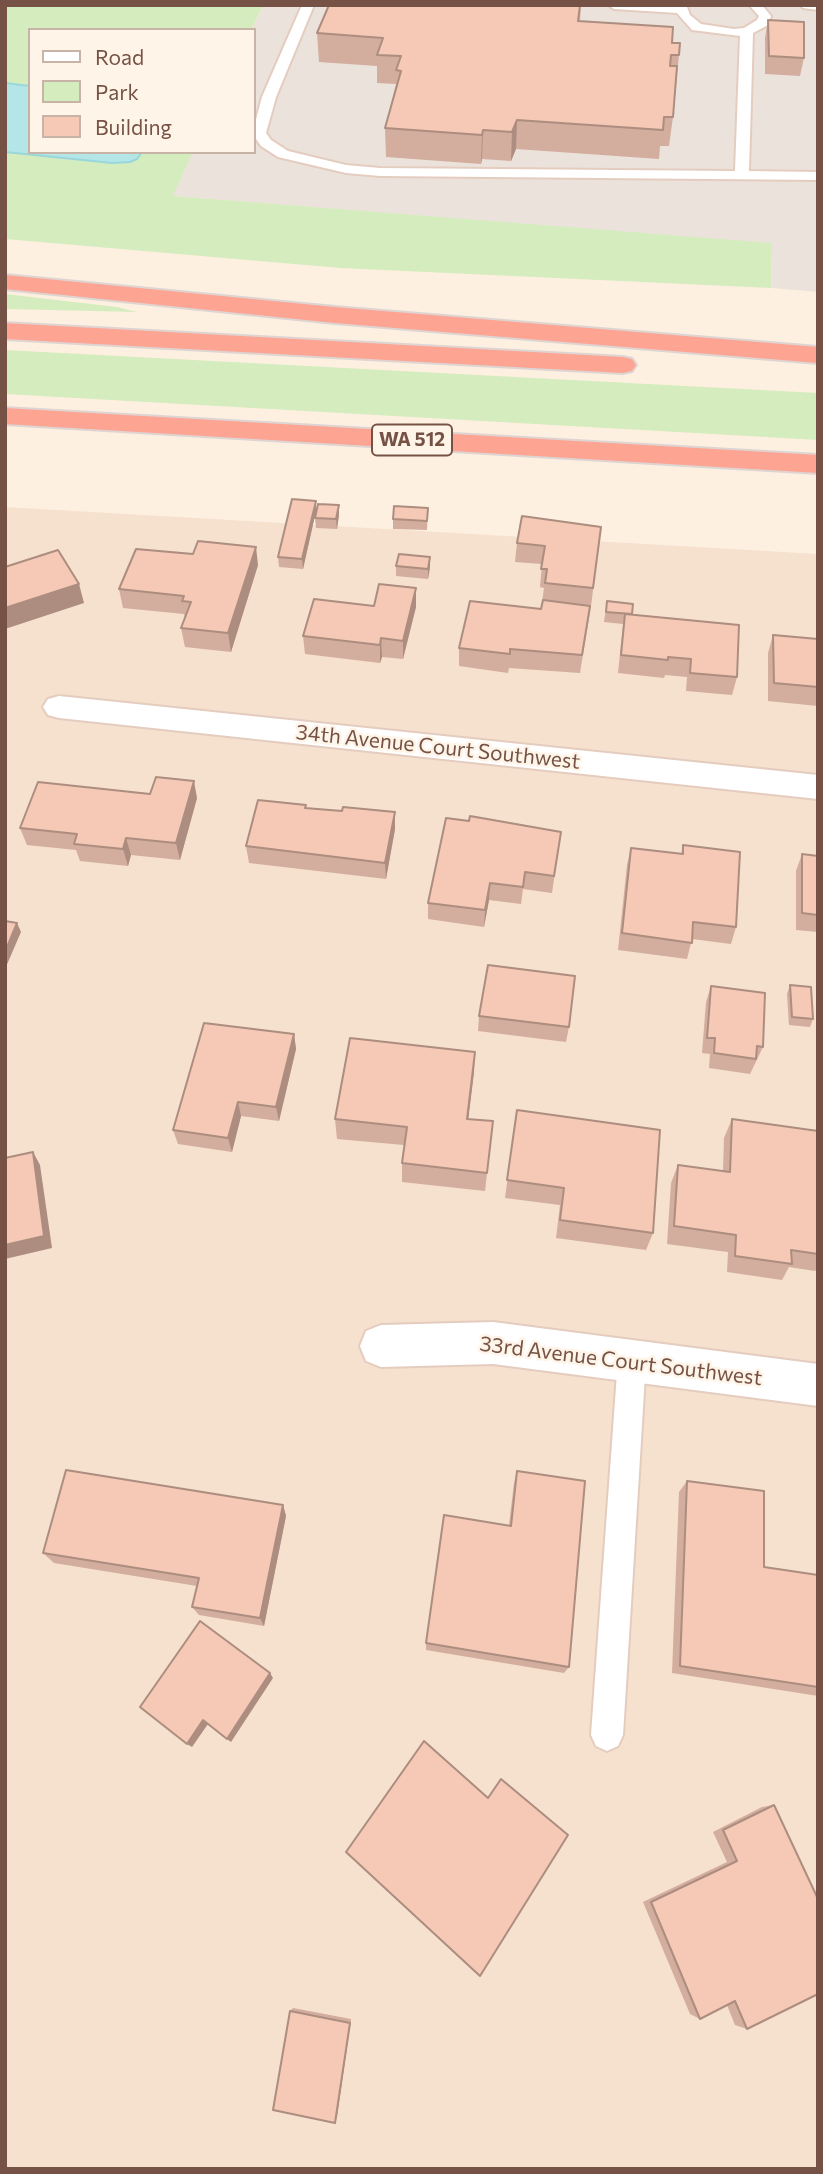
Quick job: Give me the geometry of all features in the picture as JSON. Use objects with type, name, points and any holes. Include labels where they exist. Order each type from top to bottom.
[{"type":"highway","points":[[5,282],[335,315],[818,355]]},
{"type":"highway","points":[[5,331],[818,375]]},
{"type":"highway","name":"WA 512","points":[[5,416],[818,465]]},
{"type":"highway","points":[[5,439],[818,465]]},
{"type":"street","name":"34th Avenue Court Southwest","points":[[59,706],[818,787]]},
{"type":"street","name":"33rd Avenue Court Southwest","points":[[381,1346],[493,1343],[818,1385]]},
{"type":"lane","points":[[308,5],[269,97],[259,133],[266,143],[283,154],[346,169],[380,173],[818,176]]},
{"type":"lane","points":[[614,5],[686,6],[684,16],[696,27],[720,32],[747,31],[763,22],[765,16],[761,6]]},
{"type":"lane","points":[[807,5],[818,6]]},
{"type":"lane","points":[[741,175],[747,31]]},
{"type":"lane","points":[[607,1735],[632,1359]]},
{"type":"shaded area","points":[[263,5],[818,5],[818,292],[771,288],[772,244],[172,196],[192,154],[256,154],[256,28],[252,28]]},
{"type":"shaded area","points":[[5,507],[818,554],[818,2169],[5,2169]]},
{"type":"green space","points":[[5,5],[263,5],[252,28],[28,28],[28,154],[192,154],[173,196],[772,243],[771,288],[340,268],[5,239]]},
{"type":"green space","points":[[5,294],[117,307],[137,312],[5,309]]},
{"type":"green space","points":[[5,350],[818,393],[818,440],[5,394]]},
{"type":"water","points":[[5,83],[28,86],[28,154],[141,154],[130,162],[112,163],[5,152]]},
{"type":"building","points":[[329,5],[580,5],[578,21],[673,27],[672,43],[680,43],[679,55],[671,55],[670,66],[677,66],[673,117],[664,117],[663,130],[517,120],[512,132],[483,130],[482,135],[385,128],[401,71],[396,70],[401,56],[377,55],[383,38],[317,33]]},
{"type":"building","points":[[768,20],[804,22],[804,58],[769,56]]},
{"type":"building","points":[[292,499],[316,501],[302,559],[278,557]]},
{"type":"building","points":[[318,504],[339,505],[336,519],[315,518]]},
{"type":"building","points":[[394,506],[428,508],[427,521],[393,519]]},
{"type":"building","points":[[522,516],[601,527],[593,588],[545,583],[547,569],[541,569],[545,546],[517,543]]},
{"type":"building","points":[[198,541],[256,547],[228,633],[181,628],[191,602],[182,601],[184,596],[119,589],[136,549],[193,554]]},
{"type":"building","points":[[58,550],[79,584],[5,608],[5,567]]},
{"type":"building","points":[[399,554],[430,557],[428,569],[396,566]]},
{"type":"building","points":[[379,584],[416,588],[403,641],[381,638],[380,645],[303,636],[314,599],[374,606]]},
{"type":"building","points":[[543,600],[590,606],[582,655],[510,649],[510,654],[459,648],[470,601],[541,609]]},
{"type":"building","points":[[607,601],[633,604],[632,614],[606,612]]},
{"type":"building","points":[[625,614],[739,625],[737,677],[690,673],[691,659],[668,657],[668,660],[621,655]]},
{"type":"building","points":[[773,635],[818,639],[818,687],[774,683]]},
{"type":"building","points":[[156,777],[194,781],[176,843],[126,838],[123,849],[74,844],[77,834],[20,828],[38,782],[150,794]]},
{"type":"building","points":[[258,800],[306,805],[305,808],[342,811],[343,807],[395,812],[385,863],[246,846]]},
{"type":"building","points":[[470,816],[561,832],[554,876],[525,872],[523,887],[490,883],[485,910],[428,903],[446,818],[469,821]]},
{"type":"building","points":[[683,845],[740,852],[736,927],[693,922],[692,943],[622,933],[631,848],[683,854]]},
{"type":"building","points":[[802,854],[818,856],[818,915],[802,913]]},
{"type":"building","points":[[5,921],[17,923],[5,952]]},
{"type":"building","points":[[488,965],[575,976],[569,1027],[479,1016]]},
{"type":"building","points":[[790,985],[811,987],[813,1019],[792,1017]]},
{"type":"building","points":[[711,986],[765,993],[763,1047],[757,1046],[756,1059],[714,1053],[715,1038],[707,1038]]},
{"type":"building","points":[[204,1023],[294,1034],[276,1107],[238,1102],[228,1138],[173,1130]]},
{"type":"building","points":[[350,1038],[475,1052],[467,1119],[493,1121],[487,1173],[402,1163],[407,1127],[335,1119]]},
{"type":"building","points":[[517,1110],[660,1130],[653,1233],[560,1220],[564,1188],[507,1180]]},
{"type":"building","points":[[732,1119],[818,1131],[818,1254],[791,1250],[792,1264],[735,1256],[736,1235],[674,1226],[678,1165],[730,1172]]},
{"type":"building","points":[[33,1152],[44,1236],[5,1245],[5,1158]]},
{"type":"building","points":[[66,1470],[283,1505],[260,1618],[192,1607],[199,1578],[43,1553]]},
{"type":"building","points":[[517,1471],[585,1481],[569,1667],[426,1643],[444,1515],[511,1526]]},
{"type":"building","points":[[687,1481],[764,1491],[764,1567],[818,1575],[818,1687],[680,1666]]},
{"type":"building","points":[[200,1621],[270,1673],[227,1739],[203,1720],[187,1744],[140,1707]]},
{"type":"building","points":[[424,1741],[488,1798],[501,1779],[568,1835],[480,1976],[346,1852]]},
{"type":"building","points":[[774,1805],[818,1899],[818,1994],[747,2029],[735,2001],[700,2019],[651,1902],[737,1861],[723,1830]]},
{"type":"building","points":[[290,2011],[350,2023],[335,2123],[273,2110]]}]
